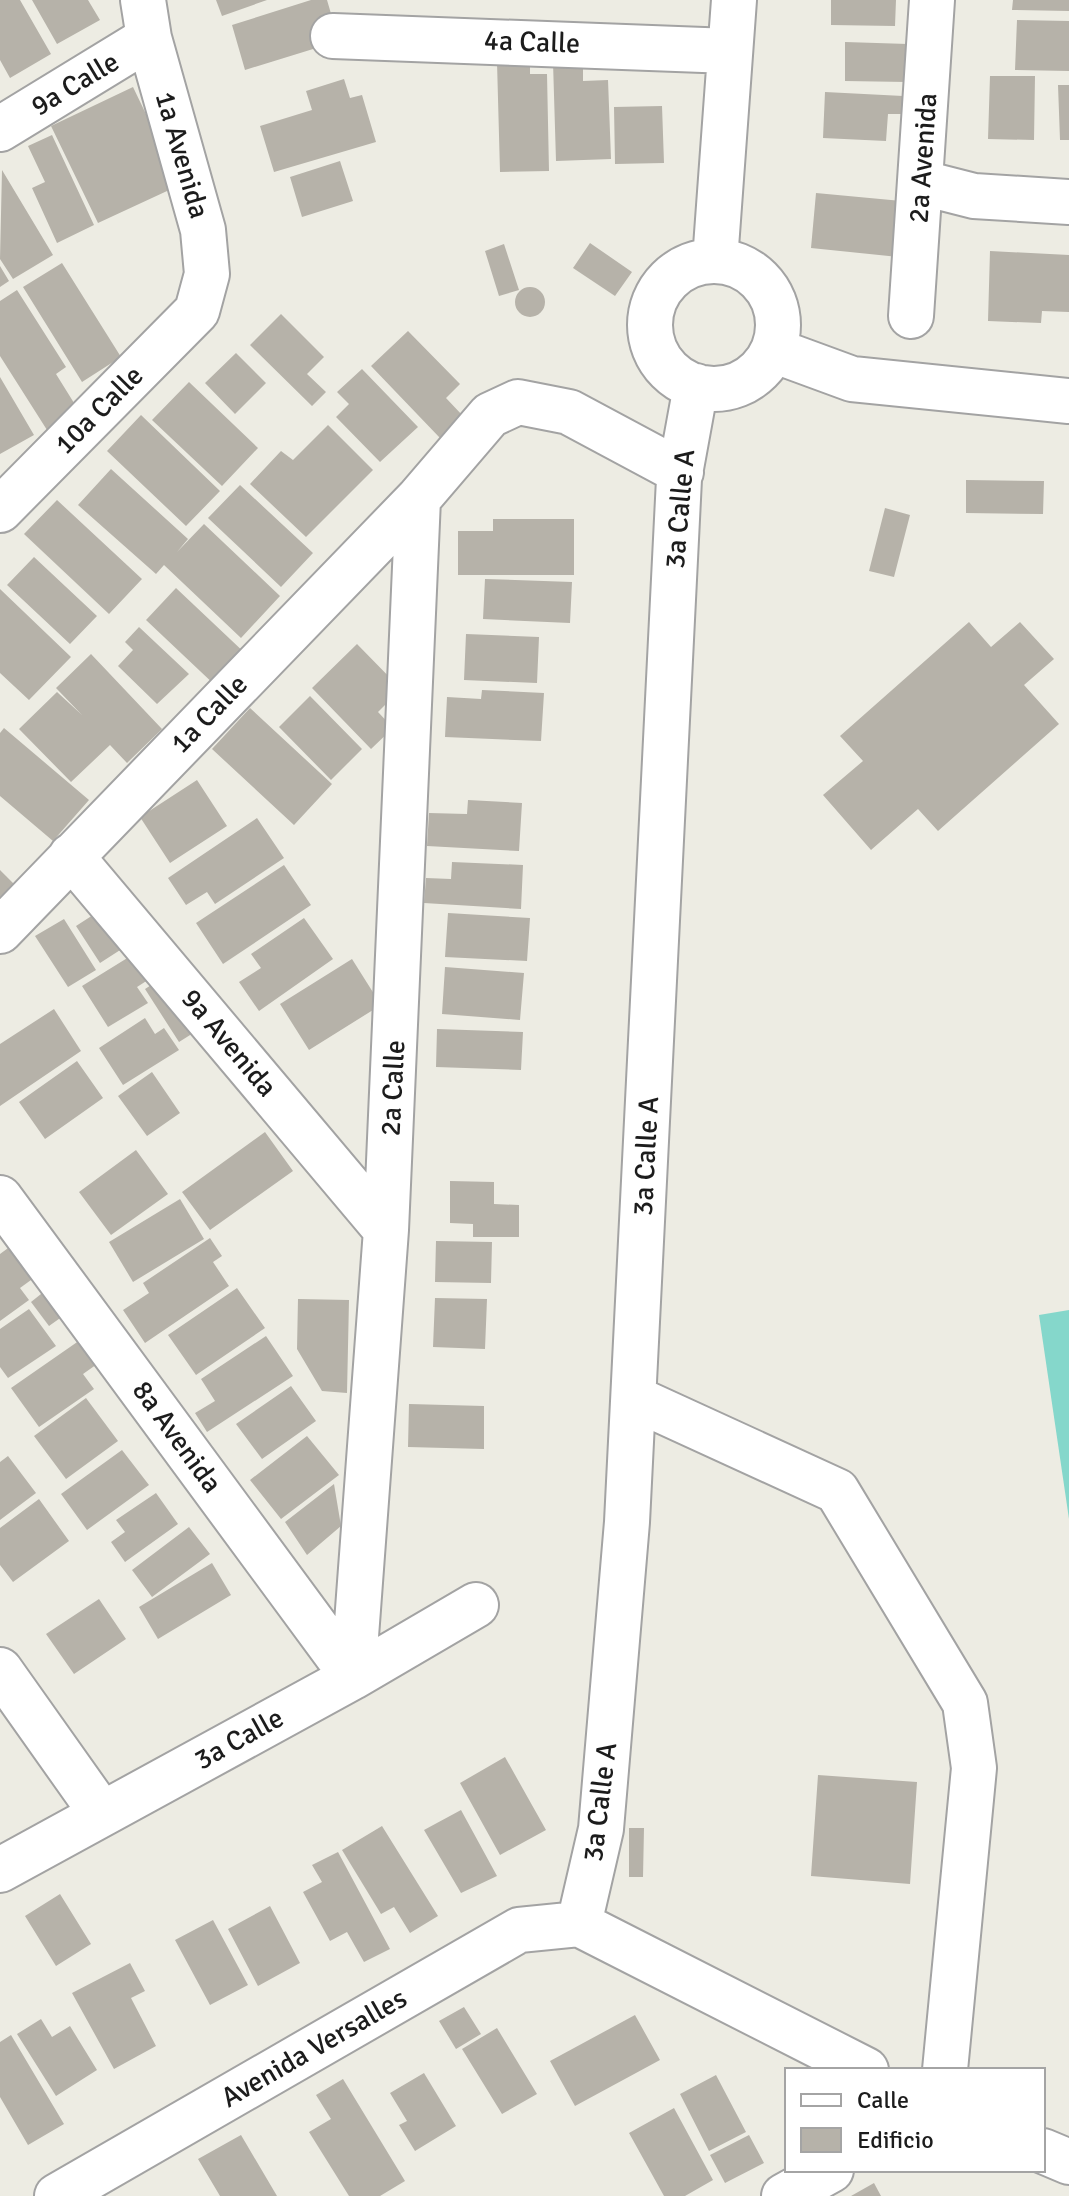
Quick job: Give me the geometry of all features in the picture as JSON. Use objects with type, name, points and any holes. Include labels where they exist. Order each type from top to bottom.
[{"type":"street","points":[[715,261],[734,0]]},
{"type":"street","name":"2a Avenida","points":[[911,316],[923,183],[932,0]]},
{"type":"street","name":"9a Calle","points":[[0,129],[146,19]]},
{"type":"street","name":"1a Avenida","points":[[146,19],[203,230],[207,274],[197,311]]},
{"type":"street","name":"4a Calle","points":[[333,36],[730,51]]},
{"type":"street","points":[[923,183],[974,196],[1069,202]]},
{"type":"street","points":[[715,261],[742,267],[754,275],[772,296],[778,323],[773,350],[760,369],[741,383],[719,388],[696,386],[675,375],[658,356],[650,327],[655,299],[673,275],[700,262],[715,261]]},
{"type":"street","name":"10a Calle","points":[[0,510],[197,311]]},
{"type":"street","points":[[773,350],[852,379],[1069,401]]},
{"type":"street","name":"3a Calle A","points":[[579,1924],[601,1829],[627,1522],[681,472],[696,386]]},
{"type":"street","name":"1a Calle","points":[[0,931],[418,499],[490,415],[518,402],[569,412],[681,472]]},
{"type":"street","name":"2a Calle","points":[[353,1677],[386,1230],[418,499]]},
{"type":"street","name":"9a Avenida","points":[[71,856],[386,1230]]},
{"type":"street","name":"8a Avenida","points":[[0,1198],[353,1677]]},
{"type":"street","points":[[634,1398],[837,1491],[965,1703],[974,1768],[945,2068]]},
{"type":"street","name":"3a Calle","points":[[0,1870],[353,1677],[476,1605]]},
{"type":"street","points":[[0,1670],[102,1814]]},
{"type":"street","points":[[579,1924],[862,2068]]},
{"type":"street","name":"Avenida Versalles","points":[[57,2196],[519,1930],[579,1924]]},
{"type":"street","points":[[1045,2152],[1069,2162]]},
{"type":"street","points":[[784,2196],[827,2172]]},
{"type":"shaded area","points":[[1069,1310],[1069,1519],[1039,1315]]},
{"type":"building","points":[[0,0],[20,0],[51,54],[10,78],[0,60]]},
{"type":"building","points":[[32,0],[88,0],[100,20],[57,44]]},
{"type":"building","points":[[216,0],[267,0],[222,16]]},
{"type":"building","points":[[311,0],[327,0],[339,41],[245,70],[232,25]]},
{"type":"building","points":[[831,0],[896,0],[895,26],[831,25]]},
{"type":"building","points":[[1013,0],[1069,0],[1069,11],[1012,10]]},
{"type":"building","points":[[1017,20],[1069,21],[1069,71],[1015,70]]},
{"type":"building","points":[[845,42],[908,44],[907,82],[845,81]]},
{"type":"building","points":[[530,61],[530,74],[547,74],[549,171],[500,172],[497,62]]},
{"type":"building","points":[[553,62],[583,62],[583,81],[608,80],[611,159],[556,161]]},
{"type":"building","points":[[990,76],[1035,76],[1034,140],[988,139]]},
{"type":"building","points":[[344,79],[350,98],[362,95],[376,142],[274,172],[260,126],[312,110],[306,91]]},
{"type":"building","points":[[1058,85],[1069,85],[1069,140],[1060,140]]},
{"type":"building","points":[[133,87],[180,185],[98,223],[51,126]]},
{"type":"building","points":[[825,92],[903,96],[903,114],[888,114],[886,141],[823,138]]},
{"type":"building","points":[[662,106],[664,163],[615,164],[614,107]]},
{"type":"building","points":[[52,135],[94,225],[57,243],[32,188],[45,182],[28,146]]},
{"type":"building","points":[[340,161],[353,201],[302,217],[290,177]]},
{"type":"building","points":[[2,170],[53,255],[13,279],[0,259]]},
{"type":"building","points":[[816,193],[923,203],[918,259],[811,248]]},
{"type":"building","points":[[590,243],[632,272],[615,296],[573,268]]},
{"type":"building","points":[[504,244],[519,290],[499,296],[485,251]]},
{"type":"building","points":[[990,251],[1069,255],[1069,312],[1042,311],[1041,323],[988,321]]},
{"type":"building","points":[[62,263],[121,357],[82,382],[23,287]]},
{"type":"building","points":[[0,266],[9,281],[0,287]]},
{"type":"building","points":[[530,287],[541,291],[545,302],[541,313],[530,317],[519,313],[515,302],[519,291]]},
{"type":"building","points":[[17,290],[66,367],[56,374],[79,411],[47,430],[0,356],[0,301]]},
{"type":"building","points":[[281,314],[324,357],[307,374],[326,392],[312,406],[250,345]]},
{"type":"building","points":[[408,331],[460,384],[446,398],[463,416],[440,438],[371,366]]},
{"type":"building","points":[[236,353],[266,383],[235,414],[205,383]]},
{"type":"building","points":[[362,369],[418,427],[380,462],[336,417],[349,404],[337,392]]},
{"type":"building","points":[[0,377],[34,435],[0,454]]},
{"type":"building","points":[[189,382],[258,448],[222,486],[152,420]]},
{"type":"building","points":[[141,415],[220,491],[186,526],[107,451]]},
{"type":"building","points":[[328,425],[373,470],[306,537],[250,484],[281,451],[293,460]]},
{"type":"building","points":[[111,469],[188,539],[177,552],[204,524],[280,596],[241,638],[164,565],[156,574],[78,505]]},
{"type":"building","points":[[966,480],[1044,481],[1043,514],[966,513]]},
{"type":"building","points":[[240,485],[313,553],[281,587],[208,518]]},
{"type":"building","points":[[57,500],[142,579],[109,614],[24,534]]},
{"type":"building","points":[[885,508],[910,515],[894,577],[869,571]]},
{"type":"building","points":[[493,519],[574,519],[574,575],[458,575],[458,531],[493,531]]},
{"type":"building","points":[[34,557],[97,616],[70,644],[7,585]]},
{"type":"building","points":[[485,579],[572,582],[570,623],[483,619]]},
{"type":"building","points":[[176,588],[248,656],[218,688],[146,620]]},
{"type":"building","points":[[0,589],[71,657],[29,700],[0,673]]},
{"type":"building","points":[[969,622],[991,647],[1020,622],[1054,659],[1024,685],[1059,724],[938,831],[918,809],[871,850],[823,795],[863,761],[840,736]]},
{"type":"building","points":[[139,627],[189,674],[157,704],[118,666],[133,650],[125,642]]},
{"type":"building","points":[[466,634],[539,637],[537,683],[464,680]]},
{"type":"building","points":[[357,644],[401,689],[378,712],[393,728],[371,749],[312,688]]},
{"type":"building","points":[[91,654],[162,729],[127,763],[110,745],[71,782],[19,729],[57,692],[82,715],[56,688]]},
{"type":"building","points":[[482,690],[544,693],[541,741],[445,737],[447,697],[481,699]]},
{"type":"building","points":[[310,696],[362,749],[331,780],[279,727]]},
{"type":"building","points":[[250,708],[332,784],[294,825],[212,749]]},
{"type":"building","points":[[4,728],[89,800],[53,841],[0,796],[0,733]]},
{"type":"building","points":[[197,780],[227,826],[170,863],[140,817]]},
{"type":"building","points":[[468,800],[522,803],[519,851],[427,846],[429,813],[467,814]]},
{"type":"building","points":[[257,818],[284,858],[215,904],[207,892],[186,905],[168,878]]},
{"type":"building","points":[[452,862],[523,865],[521,909],[424,903],[426,878],[451,879]]},
{"type":"building","points":[[284,865],[311,905],[223,964],[196,923]]},
{"type":"building","points":[[0,870],[14,884],[0,897]]},
{"type":"building","points":[[121,897],[145,934],[100,963],[76,926]]},
{"type":"building","points":[[448,913],[530,918],[527,961],[445,957]]},
{"type":"building","points":[[304,918],[333,959],[259,1011],[239,982],[261,968],[251,954]]},
{"type":"building","points":[[64,919],[96,970],[68,987],[35,936]]},
{"type":"building","points":[[150,944],[165,969],[137,987],[148,1003],[108,1027],[82,986]]},
{"type":"building","points":[[352,959],[381,1005],[309,1050],[280,1004]]},
{"type":"building","points":[[445,967],[524,973],[520,1020],[442,1014]]},
{"type":"building","points":[[173,971],[206,1025],[179,1042],[145,989]]},
{"type":"building","points":[[54,1009],[81,1051],[0,1106],[0,1044]]},
{"type":"building","points":[[145,1018],[155,1034],[164,1028],[179,1050],[123,1085],[99,1048]]},
{"type":"building","points":[[437,1029],[523,1032],[521,1070],[436,1067]]},
{"type":"building","points":[[77,1061],[103,1098],[45,1139],[19,1102]]},
{"type":"building","points":[[152,1072],[180,1113],[147,1136],[118,1096]]},
{"type":"building","points":[[265,1132],[293,1171],[210,1230],[182,1192]]},
{"type":"building","points":[[136,1150],[168,1194],[111,1235],[79,1192]]},
{"type":"building","points":[[450,1181],[494,1182],[494,1204],[519,1205],[519,1237],[473,1237],[473,1224],[450,1223]]},
{"type":"building","points":[[180,1199],[204,1239],[133,1282],[109,1242]]},
{"type":"building","points":[[210,1238],[222,1256],[213,1262],[229,1286],[145,1343],[123,1310],[149,1293],[143,1283]]},
{"type":"building","points":[[19,1240],[42,1272],[20,1288],[29,1300],[0,1321],[0,1254]]},
{"type":"building","points":[[436,1241],[492,1242],[491,1283],[435,1282]]},
{"type":"building","points":[[51,1286],[70,1311],[49,1326],[31,1302]]},
{"type":"building","points":[[237,1288],[265,1328],[196,1375],[168,1335]]},
{"type":"building","points":[[435,1298],[487,1299],[485,1349],[433,1347]]},
{"type":"building","points":[[298,1299],[349,1300],[347,1393],[322,1391],[297,1349]]},
{"type":"building","points":[[29,1309],[56,1346],[8,1378],[0,1367],[0,1329]]},
{"type":"building","points":[[266,1336],[293,1376],[207,1432],[195,1413],[215,1401],[201,1379]]},
{"type":"building","points":[[83,1338],[100,1362],[83,1374],[94,1389],[39,1427],[11,1388]]},
{"type":"building","points":[[291,1386],[316,1421],[262,1459],[236,1424]]},
{"type":"building","points":[[86,1398],[118,1441],[66,1479],[34,1436]]},
{"type":"building","points":[[409,1404],[484,1406],[484,1449],[408,1447]]},
{"type":"building","points":[[307,1436],[339,1475],[281,1519],[250,1480]]},
{"type":"building","points":[[122,1450],[149,1485],[87,1530],[61,1494]]},
{"type":"building","points":[[8,1456],[36,1493],[0,1520],[0,1462]]},
{"type":"building","points":[[334,1484],[341,1526],[307,1555],[285,1522]]},
{"type":"building","points":[[156,1493],[178,1524],[125,1562],[111,1542],[125,1532],[116,1520]]},
{"type":"building","points":[[39,1499],[69,1541],[13,1582],[0,1565],[0,1528]]},
{"type":"building","points":[[189,1527],[210,1554],[152,1597],[132,1570]]},
{"type":"building","points":[[212,1563],[231,1595],[158,1639],[139,1607]]},
{"type":"building","points":[[99,1599],[126,1639],[74,1674],[46,1634]]},
{"type":"building","points":[[505,1757],[546,1830],[500,1855],[460,1783]]},
{"type":"building","points":[[818,1775],[917,1782],[910,1884],[811,1876]]},
{"type":"building","points":[[461,1810],[497,1876],[461,1893],[424,1830]]},
{"type":"building","points":[[382,1826],[438,1916],[410,1933],[394,1907],[381,1914],[342,1850]]},
{"type":"building","points":[[629,1828],[644,1828],[643,1877],[629,1877]]},
{"type":"building","points":[[338,1852],[390,1949],[364,1962],[347,1932],[330,1941],[303,1892],[322,1882],[312,1865]]},
{"type":"building","points":[[60,1894],[91,1944],[56,1966],[25,1916]]},
{"type":"building","points":[[270,1906],[300,1963],[258,1986],[228,1929]]},
{"type":"building","points":[[213,1920],[248,1985],[210,2005],[175,1940]]},
{"type":"building","points":[[130,1963],[145,1991],[131,1998],[156,2046],[114,2069],[72,1993]]},
{"type":"building","points":[[464,2007],[481,2034],[456,2049],[439,2021]]},
{"type":"building","points":[[635,2015],[660,2060],[575,2106],[550,2061]]},
{"type":"building","points":[[41,2019],[52,2037],[70,2026],[97,2070],[56,2096],[17,2034]]},
{"type":"building","points":[[497,2028],[537,2094],[502,2114],[462,2049]]},
{"type":"building","points":[[11,2035],[64,2124],[28,2145],[0,2097],[0,2042]]},
{"type":"building","points":[[424,2073],[456,2126],[415,2151],[399,2125],[407,2121],[390,2093]]},
{"type":"building","points":[[716,2075],[746,2132],[709,2151],[680,2094]]},
{"type":"building","points":[[343,2079],[405,2181],[380,2196],[349,2196],[309,2132],[331,2119],[316,2095]]},
{"type":"building","points":[[674,2108],[713,2180],[685,2196],[664,2196],[629,2133]]},
{"type":"building","points":[[241,2135],[277,2196],[220,2196],[198,2159]]},
{"type":"building","points":[[749,2135],[764,2163],[725,2183],[710,2155]]},
{"type":"building","points":[[874,2183],[881,2196],[851,2196]]}]
